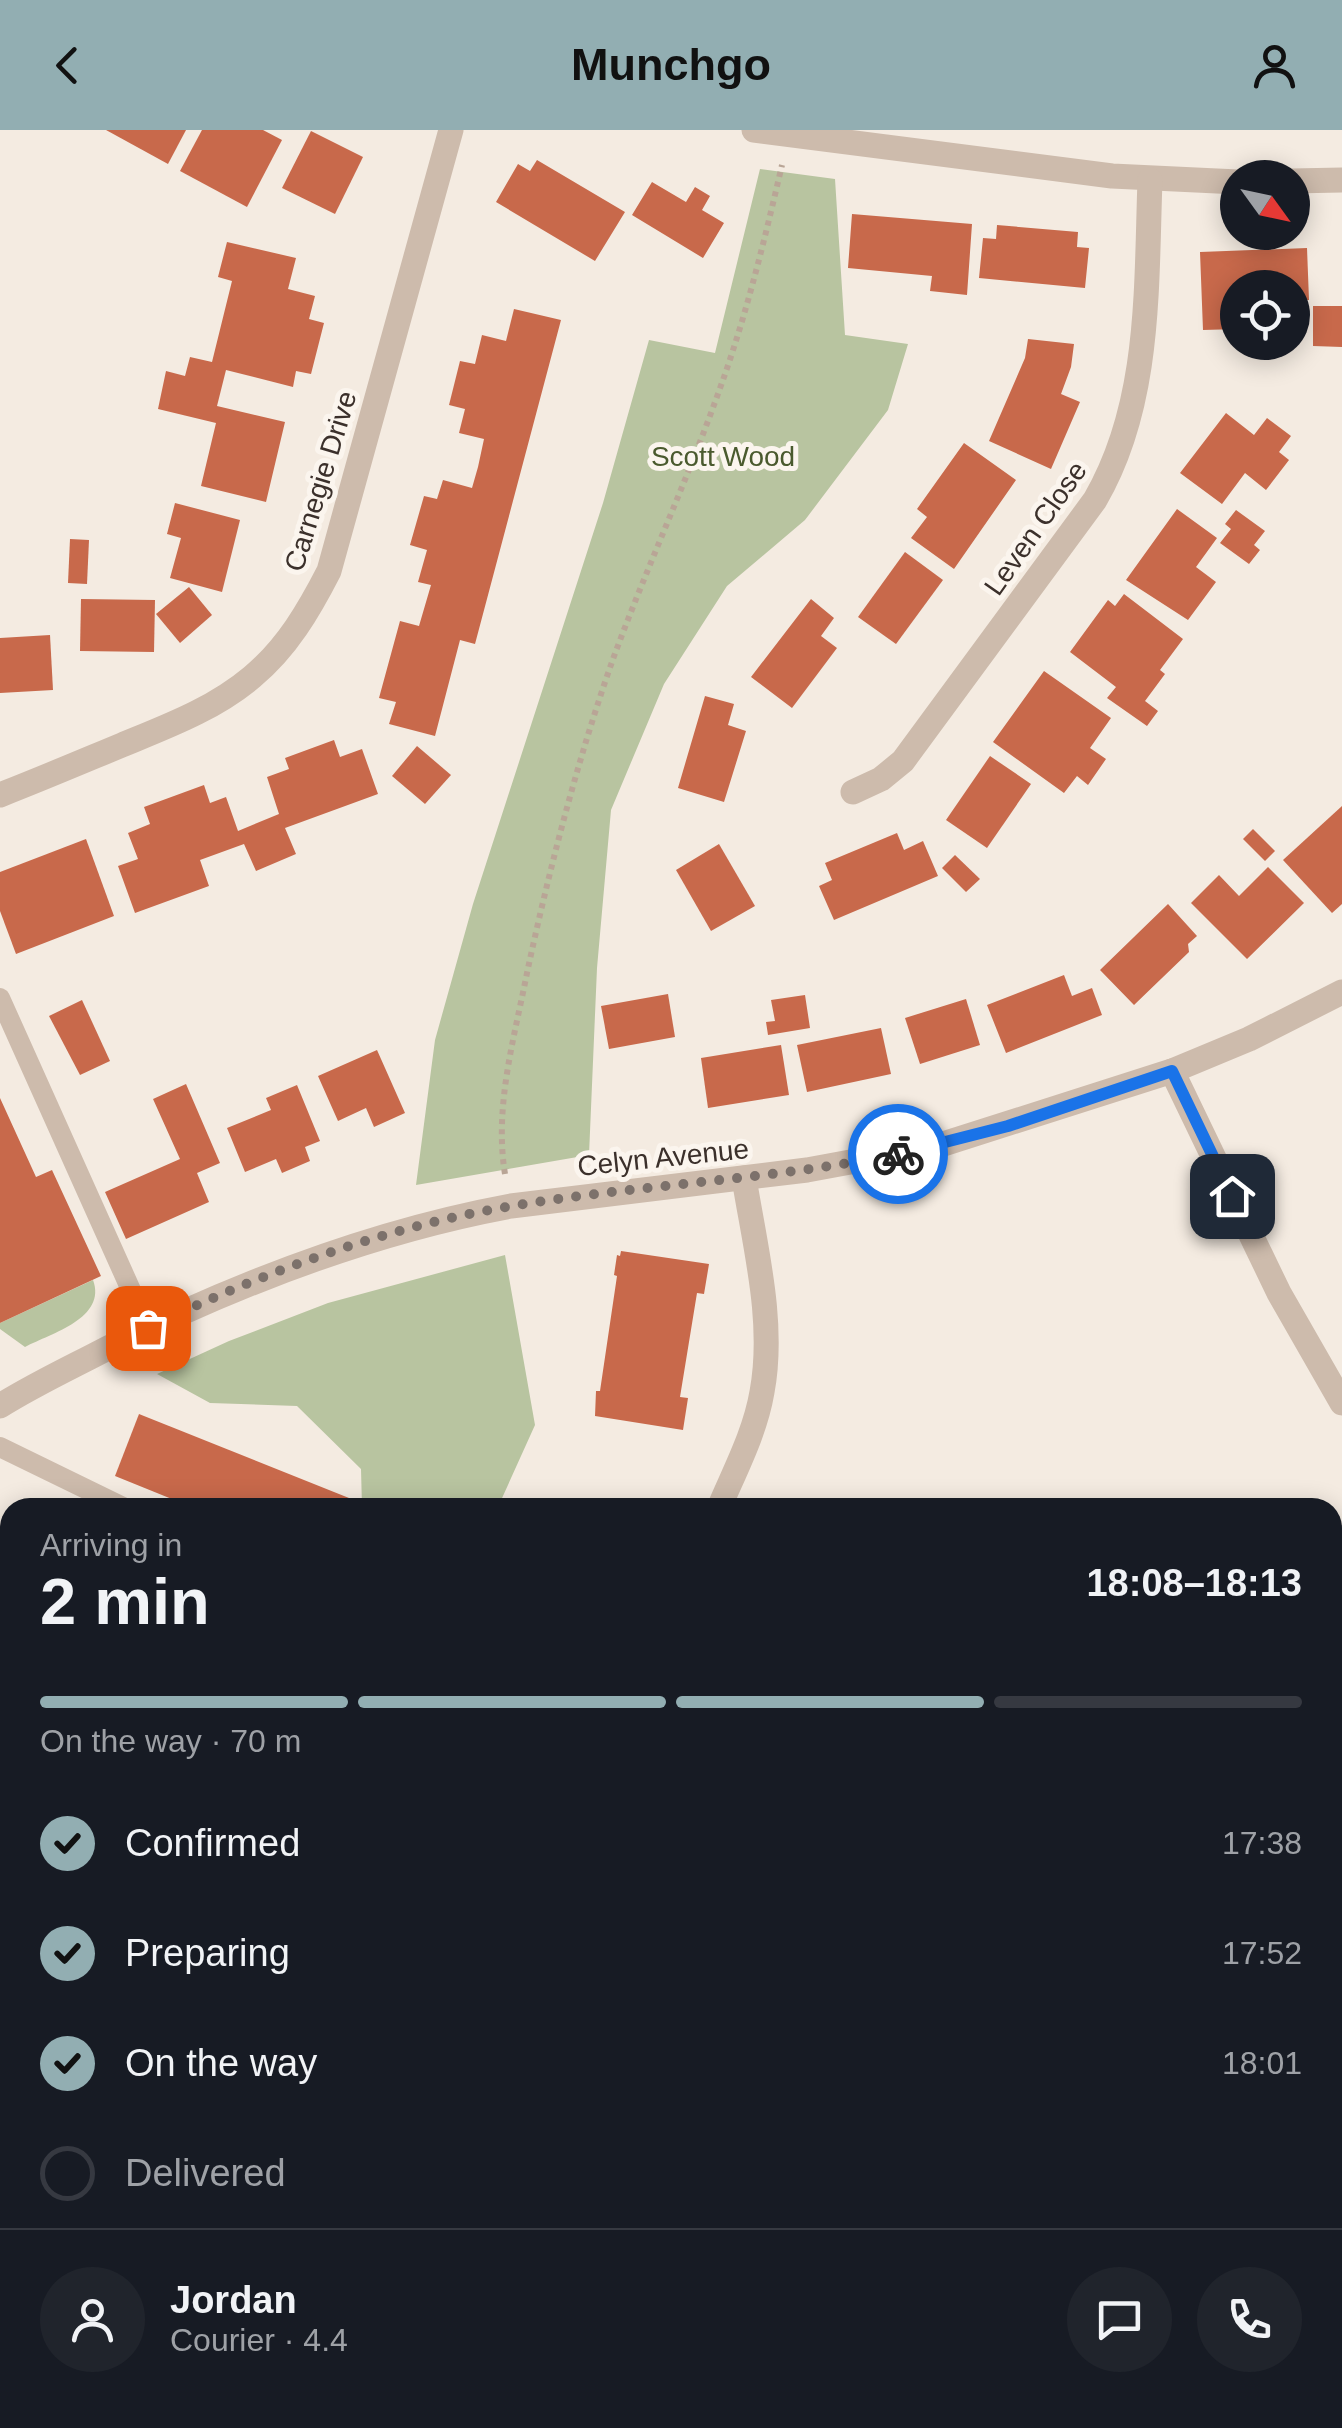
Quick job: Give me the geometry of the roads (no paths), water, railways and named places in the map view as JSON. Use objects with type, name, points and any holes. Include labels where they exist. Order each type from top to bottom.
[{"type":"street","name":"Carnegie Drive","points":[[0,796],[188,718],[221,700],[254,675],[285,643],[309,609],[329,571],[451,130]]},
{"type":"street","points":[[754,130],[1150,180],[1220,182]]},
{"type":"street","name":"Leven Close","points":[[853,792],[881,779],[903,761],[1110,475],[1125,434],[1137,374],[1146,303],[1150,180]]},
{"type":"street","points":[[1310,181],[1342,180]]},
{"type":"street","name":"Celyn Avenue","points":[[0,1406],[148,1328],[261,1278],[338,1251],[466,1214],[744,1178],[937,1146],[1172,1071],[1249,1039],[1342,992]]},
{"type":"street","points":[[1172,1071],[1279,1293],[1342,1403]]},
{"type":"street","points":[[723,1498],[752,1430],[762,1390],[764,1304],[744,1178]]},
{"type":"lane","points":[[0,998],[148,1328]]},
{"type":"lane","points":[[0,1447],[105,1498]]},
{"type":"park label","name":"Scott Wood","points":[[723,456]]}]
